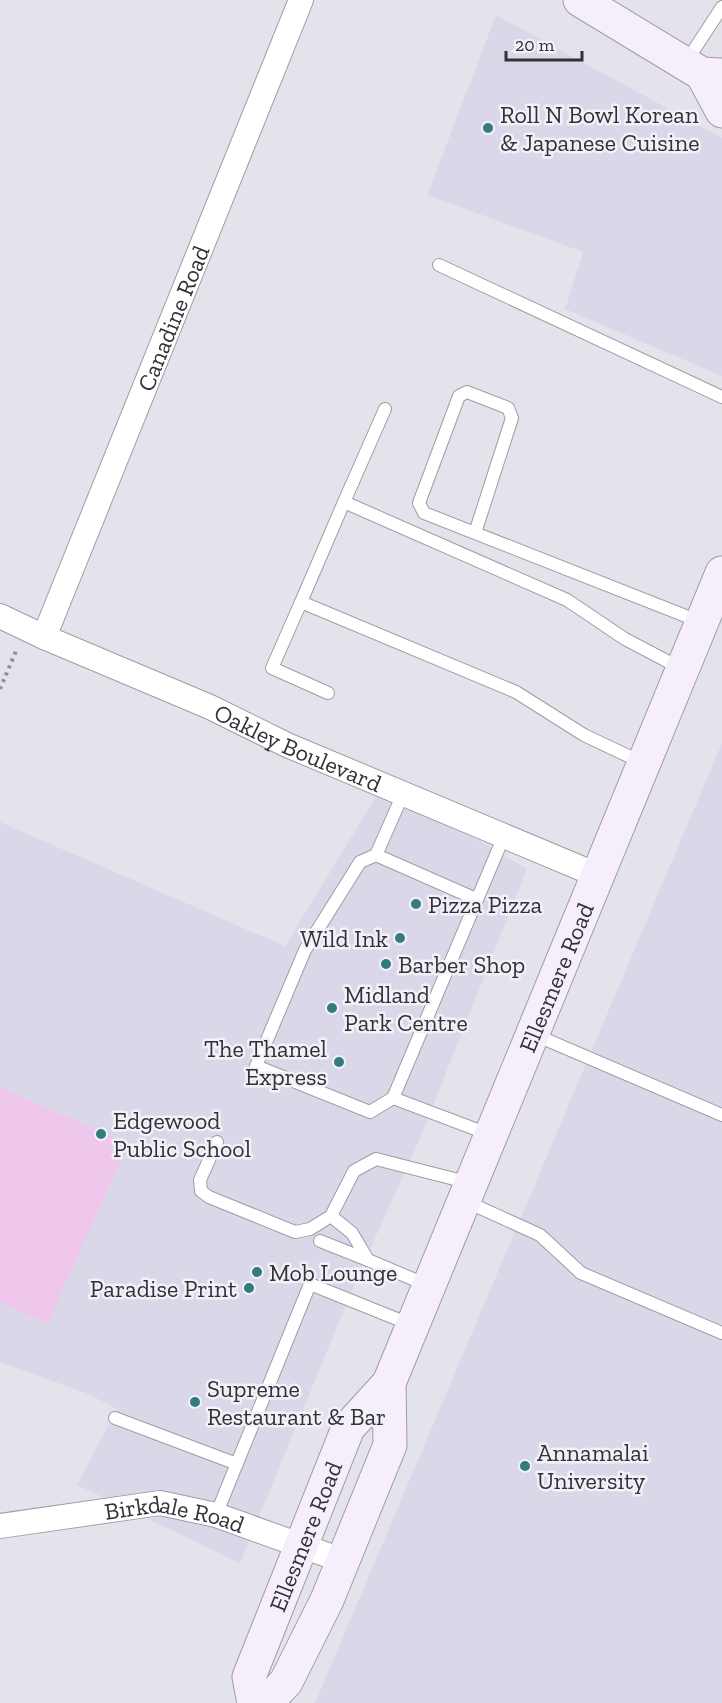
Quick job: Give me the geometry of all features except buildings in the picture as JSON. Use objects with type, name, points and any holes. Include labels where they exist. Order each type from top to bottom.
[{"type":"main road","points":[[580,0],[703,71],[722,111]]},
{"type":"main road","name":"Ellesmere Road","points":[[254,1703],[249,1677],[348,1428],[389,1383],[722,573]]},
{"type":"main road","name":"Ellesmere Road","points":[[266,1703],[286,1682],[344,1561],[390,1445],[389,1383]]},
{"type":"street","name":"Canadine Road","points":[[44,637],[302,0]]},
{"type":"street","name":"Oakley Boulevard","points":[[0,616],[44,637],[210,706],[287,745],[597,875]]},
{"type":"street","name":"Birkdale Road","points":[[0,1526],[160,1503],[216,1515],[344,1561]]},
{"type":"lane","points":[[703,71],[722,8]]},
{"type":"lane","points":[[439,265],[722,397]]},
{"type":"lane","points":[[475,533],[512,418],[508,408],[467,393],[459,396],[419,503],[424,513],[475,533],[702,622]]},
{"type":"lane","points":[[328,693],[272,668],[385,409]]},
{"type":"lane","points":[[344,502],[567,600],[625,639],[683,669]]},
{"type":"lane","points":[[301,602],[516,692],[584,735],[644,763]]},
{"type":"lane","points":[[403,794],[376,855],[360,862],[305,950],[256,1066],[370,1112],[393,1098],[504,836]]},
{"type":"lane","points":[[376,855],[477,898]]},
{"type":"lane","points":[[532,1034],[722,1114]]},
{"type":"lane","points":[[393,1098],[492,1136]]},
{"type":"lane","points":[[217,1142],[200,1180],[201,1191],[209,1197],[295,1232],[310,1229],[331,1216],[354,1171],[376,1160],[468,1192],[540,1235],[581,1273],[722,1333]]},
{"type":"lane","points":[[331,1216],[352,1233],[368,1260]]},
{"type":"lane","points":[[320,1241],[429,1286]]},
{"type":"lane","points":[[216,1515],[310,1284],[413,1326]]},
{"type":"lane","points":[[115,1418],[237,1464]]},
{"type":"path","points":[[0,689],[19,643]]},
{"type":"shaded area","points":[[496,15],[722,138],[722,376],[565,309],[583,252],[427,195]]},
{"type":"shaded area","points":[[722,743],[722,1703],[315,1703]]},
{"type":"shaded area","points":[[383,785],[527,869],[416,1148],[360,1271],[240,1563],[77,1485],[117,1409],[88,1394],[0,1362],[0,822],[285,946]]},
{"type":"shaded area","points":[[0,1087],[128,1144],[48,1323],[0,1302]]},
{"type":"place","name":"Roll N Bowl Korean & Japanese Cuisine","points":[[488,128]]},
{"type":"place","name":"Pizza Pizza","points":[[416,904]]},
{"type":"place","name":"Wild Ink","points":[[400,938]]},
{"type":"place","name":"Barber Shop","points":[[386,964]]},
{"type":"place","name":"Midland Park Centre","points":[[332,1008]]},
{"type":"place","name":"The Thamel Express","points":[[339,1062]]},
{"type":"place","name":"Edgewood Public School","points":[[101,1134]]},
{"type":"place","name":"Mob Lounge","points":[[257,1272]]},
{"type":"place","name":"Paradise Print","points":[[249,1288]]},
{"type":"place","name":"Supreme Restaurant & Bar","points":[[195,1402]]},
{"type":"place","name":"Annamalai University","points":[[525,1466]]}]
